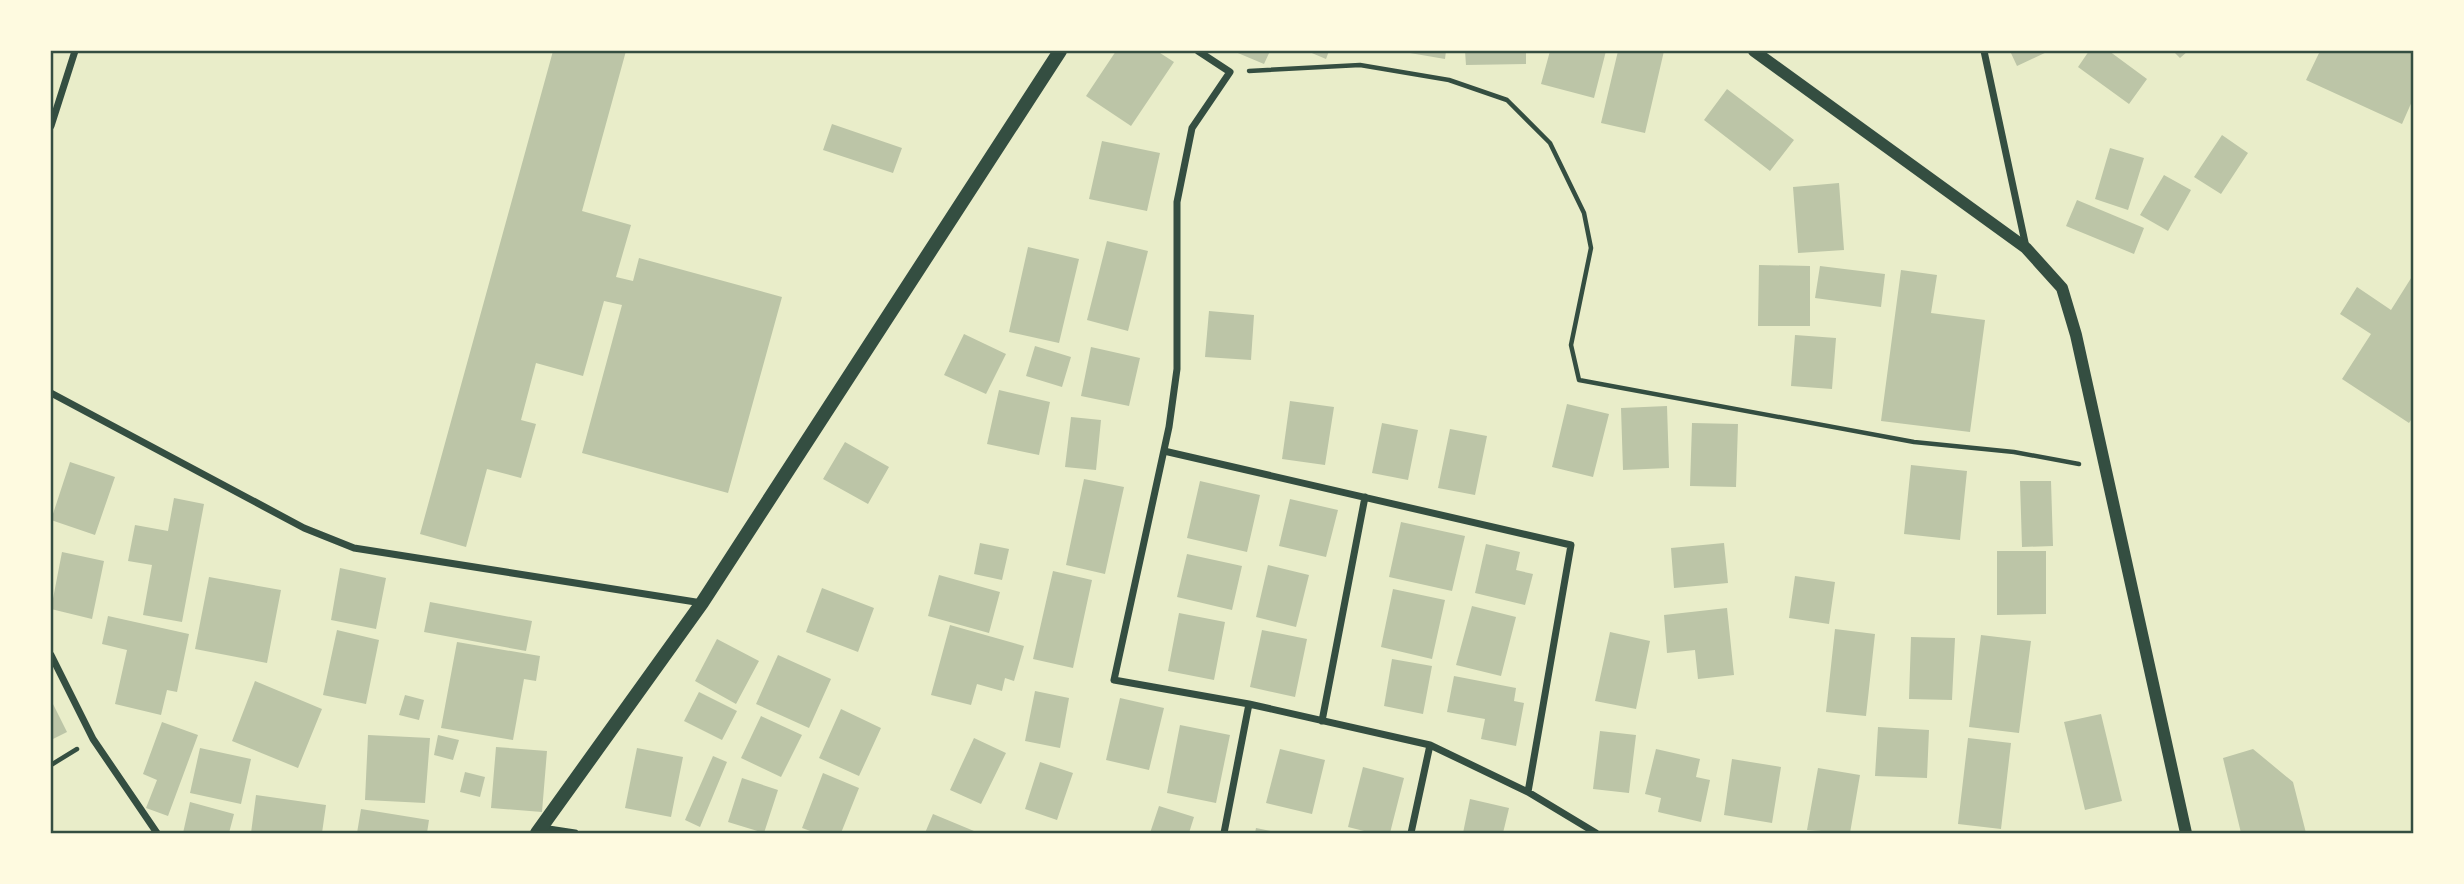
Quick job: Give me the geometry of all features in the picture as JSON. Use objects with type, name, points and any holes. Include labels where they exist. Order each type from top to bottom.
[{"type":"main road","points":[[539,831],[702,603],[1060,51]]},
{"type":"street","points":[[51,126],[75,51]]},
{"type":"street","points":[[1198,51],[1230,72],[1192,128],[1177,202],[1177,369],[1164,451],[1114,680],[1249,704],[1430,745],[1528,792],[1596,833]]},
{"type":"street","points":[[1754,51],[2026,248],[2062,288],[2108,470],[2186,833]]},
{"type":"street","points":[[1984,51],[2026,248]]},
{"type":"street","points":[[51,393],[303,528],[354,548],[702,603]]},
{"type":"street","points":[[1164,451],[1571,545],[1528,792]]},
{"type":"street","points":[[1322,720],[1365,497]]},
{"type":"street","points":[[51,655],[93,740],[157,833]]},
{"type":"street","points":[[1224,833],[1249,704]]},
{"type":"street","points":[[1411,833],[1430,745]]},
{"type":"street","points":[[539,831],[575,833]]},
{"type":"path","points":[[1230,72],[1360,65],[1449,80],[1507,100],[1550,143],[1584,213],[1591,248],[1570,345],[1578,380],[1914,442],[2014,452],[2108,470]]},
{"type":"path","points":[[51,765],[93,740]]},
{"type":"building","points":[[553,51],[626,51],[582,211],[631,225],[616,277],[633,281],[639,258],[782,297],[728,493],[582,453],[622,305],[604,301],[583,376],[536,363],[521,420],[536,424],[521,478],[487,469],[466,547],[420,534]]},
{"type":"building","points":[[1116,51],[1157,51],[1174,62],[1131,126],[1086,96]]},
{"type":"building","points":[[1233,51],[1270,51],[1264,64]]},
{"type":"building","points":[[1307,51],[1329,51],[1326,59]]},
{"type":"building","points":[[1398,51],[1446,51],[1445,59]]},
{"type":"building","points":[[1465,51],[1526,51],[1526,64],[1466,65]]},
{"type":"building","points":[[1550,51],[1606,51],[1594,98],[1541,84]]},
{"type":"building","points":[[1618,51],[1664,51],[1645,133],[1601,123]]},
{"type":"building","points":[[2010,51],[2049,51],[2017,66]]},
{"type":"building","points":[[2089,51],[2109,51],[2147,79],[2129,104],[2078,67]]},
{"type":"building","points":[[2173,51],[2188,51],[2180,58]]},
{"type":"building","points":[[2320,51],[2413,51],[2413,99],[2402,124],[2306,80]]},
{"type":"building","points":[[1727,89],[1794,140],[1770,171],[1704,120]]},
{"type":"building","points":[[832,124],[902,148],[893,173],[823,150]]},
{"type":"building","points":[[2222,135],[2248,153],[2221,194],[2194,177]]},
{"type":"building","points":[[1102,141],[1160,153],[1147,211],[1089,199]]},
{"type":"building","points":[[2110,148],[2144,158],[2128,210],[2095,199]]},
{"type":"building","points":[[2164,175],[2191,190],[2168,231],[2140,215]]},
{"type":"building","points":[[1839,183],[1844,250],[1798,253],[1793,187]]},
{"type":"building","points":[[2077,200],[2144,228],[2134,254],[2066,226]]},
{"type":"building","points":[[1107,241],[1148,251],[1128,331],[1087,320]]},
{"type":"building","points":[[1028,247],[1079,259],[1059,343],[1009,332]]},
{"type":"building","points":[[1759,265],[1810,266],[1810,326],[1758,326]]},
{"type":"building","points":[[1820,266],[1885,274],[1881,307],[1815,298]]},
{"type":"building","points":[[1901,270],[1937,275],[1931,313],[1985,320],[1970,432],[1881,421]]},
{"type":"building","points":[[2413,275],[2413,417],[2409,423],[2342,379],[2371,334],[2340,314],[2357,287],[2391,310]]},
{"type":"building","points":[[1209,311],[1254,315],[1251,360],[1205,357]]},
{"type":"building","points":[[964,334],[1006,354],[986,394],[944,375]]},
{"type":"building","points":[[1795,335],[1836,338],[1832,389],[1791,386]]},
{"type":"building","points":[[1035,346],[1071,357],[1062,387],[1026,376]]},
{"type":"building","points":[[1091,347],[1140,358],[1129,406],[1081,396]]},
{"type":"building","points":[[999,390],[1050,402],[1039,455],[987,444]]},
{"type":"building","points":[[1290,401],[1334,407],[1325,465],[1282,459]]},
{"type":"building","points":[[1567,404],[1609,414],[1593,477],[1552,467]]},
{"type":"building","points":[[1667,406],[1669,468],[1623,470],[1621,408]]},
{"type":"building","points":[[1071,417],[1101,420],[1096,470],[1065,467]]},
{"type":"building","points":[[1382,423],[1418,430],[1408,480],[1372,473]]},
{"type":"building","points":[[1692,423],[1738,424],[1736,487],[1690,486]]},
{"type":"building","points":[[1450,429],[1487,436],[1475,495],[1438,488]]},
{"type":"building","points":[[845,442],[889,467],[868,504],[823,479]]},
{"type":"building","points":[[70,462],[115,477],[95,535],[51,520]]},
{"type":"building","points":[[1911,465],[1967,471],[1960,540],[1904,534]]},
{"type":"building","points":[[1084,479],[1124,487],[1105,574],[1066,565]]},
{"type":"building","points":[[1200,481],[1260,495],[1247,552],[1187,538]]},
{"type":"building","points":[[2020,481],[2051,481],[2053,546],[2022,547]]},
{"type":"building","points":[[174,498],[204,504],[182,622],[143,615],[152,565],[128,561],[135,525],[168,531]]},
{"type":"building","points":[[1290,499],[1338,510],[1326,557],[1279,546]]},
{"type":"building","points":[[1401,522],[1465,536],[1452,591],[1389,577]]},
{"type":"building","points":[[980,543],[1009,549],[1002,580],[974,574]]},
{"type":"building","points":[[1724,543],[1728,583],[1674,588],[1671,548]]},
{"type":"building","points":[[1486,544],[1520,552],[1516,570],[1533,574],[1525,605],[1475,593]]},
{"type":"building","points":[[1997,551],[2046,551],[2046,614],[1997,615]]},
{"type":"building","points":[[62,552],[104,561],[92,619],[51,609]]},
{"type":"building","points":[[1187,554],[1242,566],[1232,610],[1177,597]]},
{"type":"building","points":[[1268,565],[1309,575],[1296,627],[1256,617]]},
{"type":"building","points":[[340,568],[386,578],[376,629],[331,620]]},
{"type":"building","points":[[1053,571],[1092,580],[1073,668],[1033,659]]},
{"type":"building","points":[[939,575],[1000,592],[989,633],[928,616]]},
{"type":"building","points":[[1795,576],[1835,582],[1829,624],[1789,618]]},
{"type":"building","points":[[209,577],[281,590],[267,663],[195,649]]},
{"type":"building","points":[[822,588],[874,608],[858,652],[806,632]]},
{"type":"building","points":[[1393,589],[1445,600],[1432,659],[1381,647]]},
{"type":"building","points":[[430,602],[532,621],[526,651],[424,632]]},
{"type":"building","points":[[1472,606],[1516,617],[1501,676],[1456,665]]},
{"type":"building","points":[[1727,608],[1734,675],[1698,679],[1695,650],[1667,653],[1664,615]]},
{"type":"building","points":[[1179,613],[1225,622],[1214,680],[1168,671]]},
{"type":"building","points":[[108,616],[189,634],[177,692],[167,690],[161,715],[115,704],[127,650],[102,644]]},
{"type":"building","points":[[950,625],[1024,646],[1014,681],[1005,678],[1002,691],[977,684],[971,705],[931,695]]},
{"type":"building","points":[[1835,629],[1875,634],[1866,716],[1826,712]]},
{"type":"building","points":[[337,630],[379,640],[366,704],[323,695]]},
{"type":"building","points":[[1262,630],[1307,639],[1295,697],[1250,687]]},
{"type":"building","points":[[1610,632],[1650,641],[1636,709],[1595,701]]},
{"type":"building","points":[[1981,635],[2031,641],[2019,733],[1969,727]]},
{"type":"building","points":[[1911,637],[1955,638],[1952,700],[1909,699]]},
{"type":"building","points":[[717,639],[759,661],[736,704],[695,681]]},
{"type":"building","points":[[457,642],[540,656],[536,681],[524,679],[513,740],[441,728]]},
{"type":"building","points":[[778,655],[831,679],[809,728],[756,704]]},
{"type":"building","points":[[1392,659],[1432,666],[1423,714],[1384,706]]},
{"type":"building","points":[[1454,676],[1516,688],[1514,701],[1524,703],[1516,746],[1481,739],[1485,719],[1447,712]]},
{"type":"building","points":[[255,681],[322,709],[298,768],[232,741]]},
{"type":"building","points":[[1035,691],[1069,698],[1060,748],[1025,741]]},
{"type":"building","points":[[699,692],[737,711],[722,740],[684,721]]},
{"type":"building","points":[[405,695],[424,700],[419,720],[399,715]]},
{"type":"building","points":[[1120,698],[1164,708],[1149,770],[1106,760]]},
{"type":"building","points":[[51,700],[67,732],[51,740]]},
{"type":"building","points":[[841,709],[881,728],[859,776],[819,758]]},
{"type":"building","points":[[2101,714],[2122,801],[2085,810],[2064,722]]},
{"type":"building","points":[[761,716],[802,735],[781,777],[741,758]]},
{"type":"building","points":[[162,722],[198,735],[168,816],[146,808],[157,780],[143,774]]},
{"type":"building","points":[[1180,725],[1230,735],[1216,803],[1167,793]]},
{"type":"building","points":[[1878,727],[1929,730],[1927,778],[1875,776]]},
{"type":"building","points":[[1600,731],[1636,735],[1629,793],[1593,789]]},
{"type":"building","points":[[368,735],[430,738],[425,803],[365,800]]},
{"type":"building","points":[[438,735],[459,740],[453,760],[434,755]]},
{"type":"building","points":[[974,738],[1006,753],[981,804],[950,790]]},
{"type":"building","points":[[1968,738],[2011,743],[2001,829],[1958,824]]},
{"type":"building","points":[[496,747],[547,751],[542,812],[491,808]]},
{"type":"building","points":[[200,748],[251,759],[241,804],[190,793]]},
{"type":"building","points":[[637,748],[683,757],[671,817],[625,808]]},
{"type":"building","points":[[1280,749],[1325,760],[1312,814],[1266,803]]},
{"type":"building","points":[[1656,749],[1700,759],[1696,777],[1710,780],[1701,822],[1658,812],[1661,798],[1645,794]]},
{"type":"building","points":[[2253,749],[2293,782],[2306,833],[2241,833],[2223,758]]},
{"type":"building","points":[[713,756],[727,762],[700,827],[685,820]]},
{"type":"building","points":[[1732,759],[1781,767],[1772,823],[1724,815]]},
{"type":"building","points":[[1040,762],[1073,773],[1057,820],[1025,809]]},
{"type":"building","points":[[1363,767],[1404,778],[1390,833],[1372,833],[1348,827]]},
{"type":"building","points":[[1818,768],[1860,775],[1850,833],[1807,830]]},
{"type":"building","points":[[465,772],[485,777],[480,797],[460,792]]},
{"type":"building","points":[[823,773],[859,788],[841,833],[816,833],[802,828]]},
{"type":"building","points":[[742,778],[778,790],[764,833],[728,822]]},
{"type":"building","points":[[256,795],[326,805],[322,833],[251,833]]},
{"type":"building","points":[[1470,799],[1509,808],[1503,833],[1463,833]]},
{"type":"building","points":[[190,802],[234,814],[229,833],[183,833]]},
{"type":"building","points":[[1159,806],[1194,817],[1189,833],[1150,833]]},
{"type":"building","points":[[361,809],[429,820],[427,833],[357,833]]},
{"type":"building","points":[[933,814],[974,831],[925,833]]},
{"type":"building","points":[[1256,828],[1275,832],[1275,833],[1255,833]]}]
